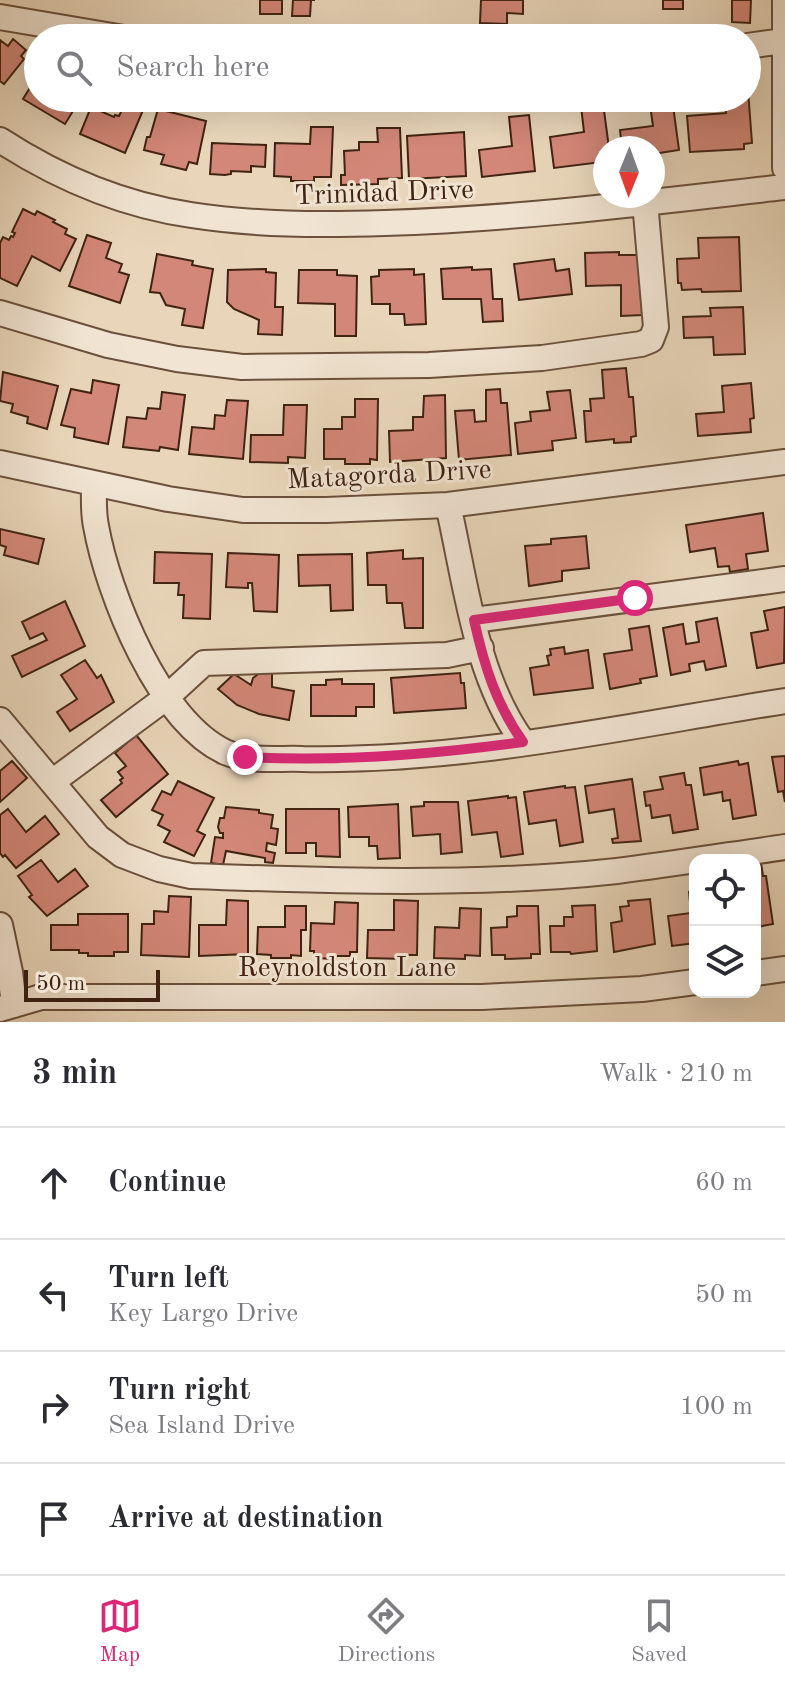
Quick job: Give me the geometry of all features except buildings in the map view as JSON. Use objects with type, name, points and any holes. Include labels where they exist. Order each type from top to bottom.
[{"type":"street","points":[[785,0],[785,168]]},
{"type":"street","points":[[0,17],[41,24]]},
{"type":"street","points":[[761,46],[784,46]]},
{"type":"street","name":"Trinidad Drive","points":[[0,140],[30,160],[68,178],[113,195],[191,215],[294,224],[456,221],[593,207]]},
{"type":"street","name":"Trinidad Drive","points":[[665,200],[785,187]]},
{"type":"street","points":[[0,313],[108,345],[177,359],[242,367],[457,363],[542,358],[641,344],[651,340],[656,327],[646,208]]},
{"type":"street","name":"Matagorda Drive","points":[[0,463],[168,499],[243,510],[326,510],[448,505],[785,462]]},
{"type":"street","points":[[94,484],[95,524],[110,585],[134,639],[180,716],[210,743],[227,753],[245,757],[339,759],[406,756],[523,742],[785,701]]},
{"type":"street","points":[[448,505],[490,682],[503,713],[523,742]]},
{"type":"street","points":[[474,620],[785,579]]},
{"type":"street","points":[[52,782],[167,697],[204,663],[447,655],[481,648]]},
{"type":"street","points":[[0,720],[98,837],[122,855],[159,869],[191,876],[526,877],[616,871],[785,847]]},
{"type":"street","points":[[0,925],[10,972],[7,1007]]},
{"type":"street","points":[[761,972],[785,969]]},
{"type":"street","name":"Reynoldston Lane","points":[[7,1007],[41,997],[557,995],[689,983]]},
{"type":"route","points":[[245,757],[339,759],[406,756],[523,742],[503,713],[490,682],[474,620],[635,598]]}]
